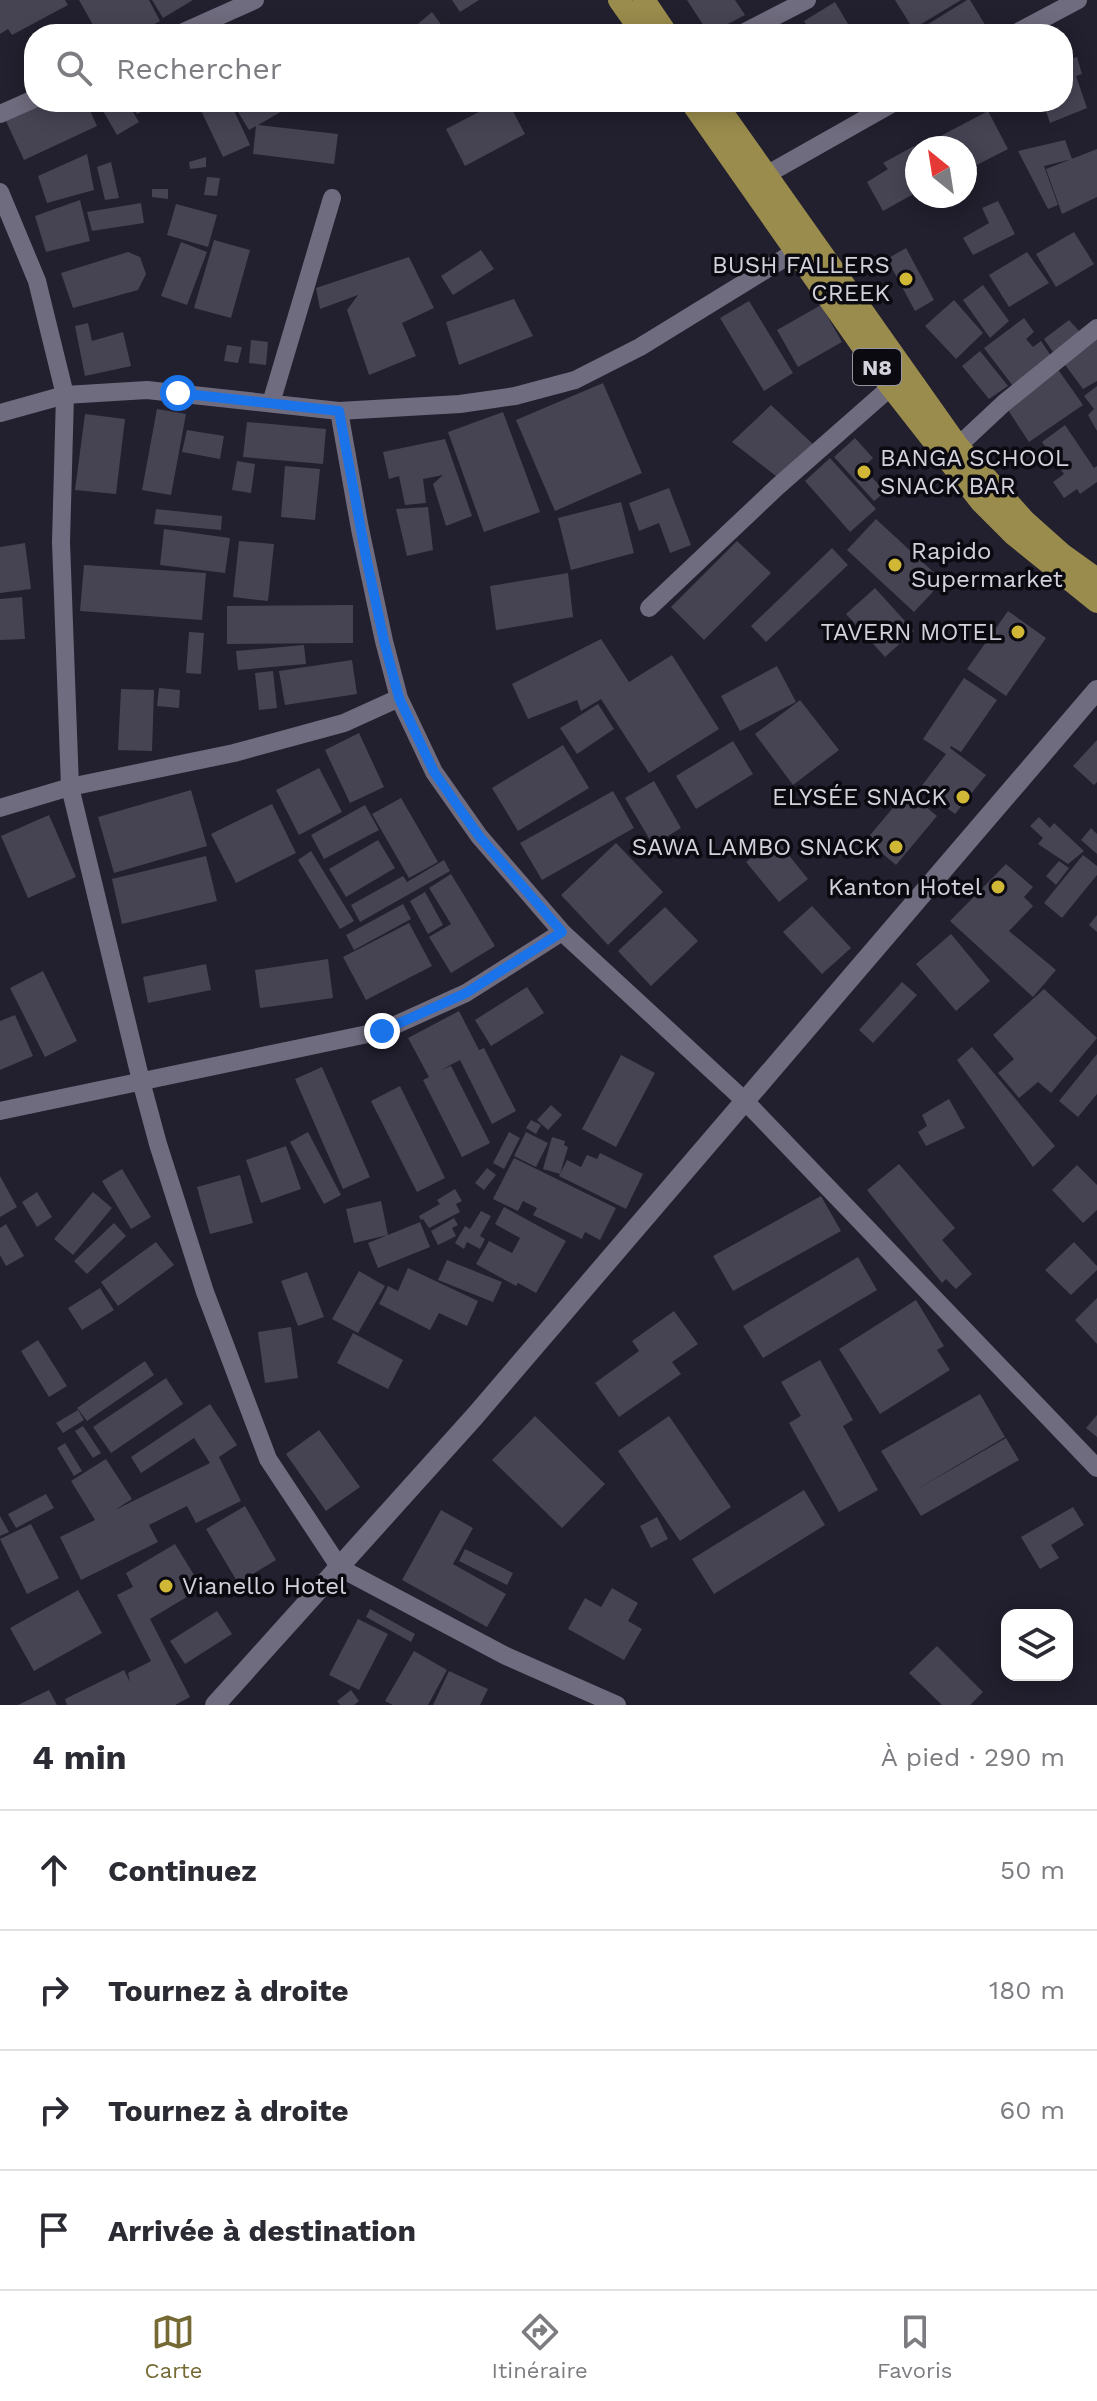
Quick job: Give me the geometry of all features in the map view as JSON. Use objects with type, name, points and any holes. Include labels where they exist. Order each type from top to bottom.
[{"type":"highway","points":[[619,0],[636,24]]},
{"type":"highway","points":[[644,0],[660,24]]},
{"type":"highway","name":"N8","points":[[699,112],[805,245],[981,502],[1014,535],[1097,602]]},
{"type":"highway","name":"N8","points":[[722,112],[766,175],[805,245]]},
{"type":"highway","name":"N8","points":[[898,380],[1025,521],[1062,554],[1097,579]]},
{"type":"street","points":[[201,24],[255,0]]},
{"type":"street","points":[[760,24],[807,0]]},
{"type":"street","points":[[1033,24],[1078,0]]},
{"type":"street","points":[[0,114],[24,103]]},
{"type":"street","points":[[766,175],[877,112]]},
{"type":"street","points":[[0,192],[37,281],[65,395],[61,542],[70,787],[158,1144],[205,1292],[268,1459],[340,1568],[506,1656],[617,1705]]},
{"type":"street","points":[[271,403],[332,198]]},
{"type":"street","points":[[0,413],[65,395],[147,390],[339,411],[460,404],[515,396],[575,380],[640,347],[805,245]]},
{"type":"street","points":[[958,446],[1004,403],[1097,328]]},
{"type":"street","points":[[649,608],[777,487],[898,380]]},
{"type":"street","points":[[339,411],[375,599],[399,698],[434,772],[470,823],[562,932],[745,1101],[1097,1468]]},
{"type":"street","points":[[215,1705],[475,1416],[1097,690]]},
{"type":"street","points":[[0,808],[70,787],[234,753],[344,723],[399,698]]},
{"type":"street","points":[[0,1111],[382,1031],[466,993],[562,932]]},
{"type":"building","points":[[0,0],[65,0],[68,5],[33,24],[24,24],[24,29],[12,35],[8,29],[0,34]]},
{"type":"building","points":[[79,0],[149,0],[160,21],[155,24],[92,24]]},
{"type":"building","points":[[152,0],[193,0],[163,18]]},
{"type":"building","points":[[452,0],[479,0],[460,12]]},
{"type":"building","points":[[687,0],[735,0],[745,15],[728,24],[703,24]]},
{"type":"building","points":[[895,0],[961,0],[921,24],[910,24]]},
{"type":"building","points":[[970,0],[985,24],[928,24]]},
{"type":"building","points":[[835,2],[848,24],[806,24],[804,21]]},
{"type":"building","points":[[432,12],[441,24],[418,24]]},
{"type":"building","points":[[1077,57],[1082,74],[1076,76],[1087,108],[1050,123],[1046,112],[1073,112],[1073,58]]},
{"type":"building","points":[[24,110],[91,112],[97,126],[24,160],[5,119]]},
{"type":"building","points":[[104,112],[133,112],[139,122],[117,135]]},
{"type":"building","points":[[202,112],[235,112],[250,145],[223,157]]},
{"type":"building","points":[[238,112],[281,112],[258,125],[338,134],[334,164],[253,154],[256,126],[249,130]]},
{"type":"building","points":[[479,112],[513,112],[525,134],[465,166],[446,129]]},
{"type":"building","points":[[989,112],[1008,149],[977,165],[977,136],[941,136]]},
{"type":"building","points":[[1065,140],[1072,159],[1044,166],[1058,205],[1048,209],[1018,151]]},
{"type":"building","points":[[1097,149],[1097,197],[1062,214],[1046,169]]},
{"type":"building","points":[[905,151],[905,199],[883,211],[867,182],[888,169],[883,163]]},
{"type":"building","points":[[87,154],[94,190],[47,203],[38,176]]},
{"type":"building","points":[[206,157],[206,167],[190,169],[189,162]]},
{"type":"building","points":[[111,162],[119,198],[105,200],[97,167]]},
{"type":"building","points":[[207,177],[220,178],[217,196],[204,195]]},
{"type":"building","points":[[152,189],[168,189],[168,199],[152,197]]},
{"type":"building","points":[[80,200],[90,241],[46,252],[35,216]]},
{"type":"building","points":[[998,201],[1015,234],[973,255],[963,238],[989,223],[982,208]]},
{"type":"building","points":[[141,203],[144,223],[92,231],[87,212]]},
{"type":"building","points":[[176,204],[217,215],[208,247],[167,235]]},
{"type":"building","points":[[1074,232],[1094,264],[1056,287],[1036,254]]},
{"type":"building","points":[[214,240],[250,250],[231,318],[194,308]]},
{"type":"building","points":[[181,242],[207,252],[187,305],[161,296]]},
{"type":"building","points":[[906,248],[934,300],[915,311],[887,259]]},
{"type":"building","points":[[481,250],[494,269],[453,295],[441,276]]},
{"type":"building","points":[[128,252],[140,257],[146,274],[138,290],[73,308],[61,273]]},
{"type":"building","points":[[1027,252],[1049,283],[1009,307],[989,275]]},
{"type":"building","points":[[409,257],[434,308],[402,323],[416,356],[369,375],[347,310],[358,295],[320,309],[316,288]]},
{"type":"building","points":[[983,285],[1009,321],[990,338],[963,300]]},
{"type":"building","points":[[514,299],[533,336],[459,365],[446,322]]},
{"type":"building","points":[[954,300],[983,333],[956,359],[925,326]]},
{"type":"building","points":[[749,301],[793,373],[764,391],[720,318]]},
{"type":"building","points":[[821,305],[842,342],[798,367],[777,330]]},
{"type":"building","points":[[1024,318],[1034,332],[1026,339],[1033,347],[1041,341],[1051,356],[1013,386],[984,348]]},
{"type":"building","points":[[1069,320],[1080,332],[1053,352],[1044,339]]},
{"type":"building","points":[[88,323],[92,341],[123,332],[131,366],[85,376],[75,326]]},
{"type":"building","points":[[1097,332],[1097,381],[1083,389],[1060,358]]},
{"type":"building","points":[[251,340],[268,342],[266,365],[249,363]]},
{"type":"building","points":[[227,345],[242,347],[238,363],[224,361]]},
{"type":"building","points":[[980,351],[1008,386],[989,399],[962,366]]},
{"type":"building","points":[[1057,368],[1083,405],[1029,442],[1004,404]]},
{"type":"building","points":[[603,383],[642,473],[555,511],[516,420]]},
{"type":"building","points":[[1097,386],[1097,431],[1088,415],[1094,409],[1084,396]]},
{"type":"building","points":[[771,405],[815,446],[780,479],[732,442]]},
{"type":"building","points":[[157,409],[186,414],[171,495],[142,490]]},
{"type":"building","points":[[503,412],[540,512],[484,532],[448,432]]},
{"type":"building","points":[[85,414],[125,419],[116,494],[75,490]]},
{"type":"building","points":[[247,422],[326,429],[323,464],[243,457]]},
{"type":"building","points":[[1065,425],[1094,468],[1097,466],[1097,482],[1080,494],[1077,489],[1064,498],[1053,482],[1064,474],[1042,442]]},
{"type":"building","points":[[187,430],[224,436],[220,459],[182,452]]},
{"type":"building","points":[[855,438],[873,458],[863,467],[885,492],[874,501],[834,457]]},
{"type":"building","points":[[445,439],[472,516],[446,526],[433,484],[443,475],[423,479],[426,503],[405,505],[399,476],[389,479],[383,452]]},
{"type":"building","points":[[830,458],[876,509],[850,532],[805,481]]},
{"type":"building","points":[[237,461],[255,464],[251,493],[232,490]]},
{"type":"building","points":[[285,466],[320,469],[315,520],[281,517]]},
{"type":"building","points":[[669,488],[691,545],[670,553],[659,523],[639,531],[629,503]]},
{"type":"building","points":[[621,502],[634,553],[571,570],[558,518]]},
{"type":"building","points":[[428,507],[433,550],[407,556],[396,509]]},
{"type":"building","points":[[156,509],[222,516],[221,530],[154,524]]},
{"type":"building","points":[[876,519],[943,581],[914,612],[847,550]]},
{"type":"building","points":[[164,529],[230,538],[225,573],[160,565]]},
{"type":"building","points":[[239,541],[274,544],[268,601],[233,597]]},
{"type":"building","points":[[737,541],[771,573],[704,640],[671,607]]},
{"type":"building","points":[[25,543],[31,589],[0,593],[0,547]]},
{"type":"building","points":[[832,548],[848,565],[766,642],[751,626]]},
{"type":"building","points":[[84,565],[206,573],[202,620],[80,611]]},
{"type":"building","points":[[568,573],[573,617],[496,630],[490,586]]},
{"type":"building","points":[[875,588],[914,631],[885,657],[846,614]]},
{"type":"building","points":[[22,597],[25,639],[0,640],[0,599]]},
{"type":"building","points":[[353,605],[353,643],[227,644],[227,606]]},
{"type":"building","points":[[1008,611],[1046,638],[1006,696],[967,669]]},
{"type":"building","points":[[189,632],[204,633],[201,674],[186,673]]},
{"type":"building","points":[[601,639],[629,682],[672,655],[719,729],[649,773],[601,699],[581,711],[577,700],[528,719],[512,684]]},
{"type":"building","points":[[304,645],[306,664],[238,670],[236,651]]},
{"type":"building","points":[[352,660],[357,694],[285,705],[279,671]]},
{"type":"building","points":[[777,666],[796,702],[740,731],[721,696]]},
{"type":"building","points":[[273,671],[277,708],[259,710],[255,673]]},
{"type":"building","points":[[964,678],[997,700],[961,752],[950,748],[986,775],[955,814],[920,788],[946,754],[923,739]]},
{"type":"building","points":[[159,688],[180,690],[179,708],[157,706]]},
{"type":"building","points":[[121,689],[154,690],[152,751],[118,750]]},
{"type":"building","points":[[800,700],[839,750],[793,785],[755,734]]},
{"type":"building","points":[[598,704],[614,729],[577,754],[560,728]]},
{"type":"building","points":[[359,733],[384,787],[350,803],[325,750]]},
{"type":"building","points":[[1097,740],[1097,782],[1094,785],[1073,766]]},
{"type":"building","points":[[733,741],[753,774],[696,809],[676,776]]},
{"type":"building","points":[[563,745],[589,788],[518,831],[492,788]]},
{"type":"building","points":[[319,768],[342,812],[299,835],[276,790]]},
{"type":"building","points":[[654,781],[681,828],[653,845],[625,798]]},
{"type":"building","points":[[191,790],[207,846],[114,873],[98,817]]},
{"type":"building","points":[[613,791],[634,828],[542,880],[520,843]]},
{"type":"building","points":[[907,791],[937,816],[896,865],[866,840]]},
{"type":"building","points":[[401,798],[438,862],[409,878],[372,814]]},
{"type":"building","points":[[272,804],[296,853],[236,883],[211,834]]},
{"type":"building","points":[[365,805],[379,830],[324,859],[311,835]]},
{"type":"building","points":[[49,815],[76,877],[28,898],[1,836]]},
{"type":"building","points":[[1039,817],[1050,828],[1054,823],[1084,851],[1068,864],[1038,844],[1043,838],[1030,826]]},
{"type":"building","points":[[1091,828],[1097,834],[1097,854],[1081,840]]},
{"type":"building","points":[[775,838],[808,879],[779,902],[746,862]]},
{"type":"building","points":[[378,840],[395,868],[346,897],[329,869]]},
{"type":"building","points":[[616,843],[663,892],[608,945],[561,895]]},
{"type":"building","points":[[311,851],[354,921],[340,929],[298,860]]},
{"type":"building","points":[[1083,855],[1097,866],[1097,875],[1062,918],[1044,903]]},
{"type":"building","points":[[206,856],[217,901],[122,924],[112,879]]},
{"type":"building","points":[[444,860],[450,871],[360,922],[351,905],[403,876],[407,882]]},
{"type":"building","points":[[1059,861],[1069,868],[1056,885],[1046,876]]},
{"type":"building","points":[[1006,864],[1033,887],[1024,897],[1033,906],[1009,931],[1056,970],[1033,997],[950,921]]},
{"type":"building","points":[[451,874],[495,946],[451,973],[429,937],[451,924],[429,888]]},
{"type":"building","points":[[425,892],[443,925],[428,934],[410,901]]},
{"type":"building","points":[[403,904],[411,919],[354,950],[346,935]]},
{"type":"building","points":[[812,906],[851,948],[822,974],[783,932]]},
{"type":"building","points":[[665,907],[698,941],[651,986],[618,951]]},
{"type":"building","points":[[1097,915],[1097,932],[1089,925]]},
{"type":"building","points":[[409,923],[432,966],[366,1000],[343,957]]},
{"type":"building","points":[[951,934],[990,981],[956,1011],[916,964]]},
{"type":"building","points":[[328,959],[333,998],[260,1008],[255,970]]},
{"type":"building","points":[[206,964],[211,990],[148,1003],[143,977]]},
{"type":"building","points":[[43,971],[77,1041],[45,1057],[10,988]]},
{"type":"building","points":[[902,982],[917,995],[873,1043],[859,1030]]},
{"type":"building","points":[[527,987],[544,1013],[491,1046],[475,1020]]},
{"type":"building","points":[[1044,989],[1097,1038],[1051,1093],[1038,1082],[1019,1098],[998,1073],[1014,1059],[993,1035]]},
{"type":"building","points":[[459,1011],[479,1050],[484,1048],[516,1111],[492,1124],[460,1060],[441,1070],[451,1066],[490,1143],[462,1157],[423,1080],[429,1077],[408,1038]]},
{"type":"building","points":[[15,1015],[33,1056],[0,1070],[0,1021]]},
{"type":"building","points":[[972,1047],[1055,1146],[1033,1167],[957,1060]]},
{"type":"building","points":[[1097,1054],[1097,1094],[1078,1117],[1059,1101]]},
{"type":"building","points":[[621,1055],[655,1073],[616,1147],[582,1129]]},
{"type":"building","points":[[322,1067],[370,1177],[343,1189],[295,1079]]},
{"type":"building","points":[[400,1086],[445,1178],[417,1192],[371,1101]]},
{"type":"building","points":[[949,1099],[965,1128],[926,1146],[918,1132],[927,1126],[922,1115]]},
{"type":"building","points":[[551,1105],[562,1115],[548,1130],[537,1120]]},
{"type":"building","points":[[531,1120],[541,1125],[536,1134],[526,1128]]},
{"type":"building","points":[[308,1132],[341,1195],[324,1204],[290,1142]]},
{"type":"building","points":[[509,1132],[520,1138],[504,1169],[493,1163]]},
{"type":"building","points":[[526,1132],[548,1143],[536,1167],[514,1156]]},
{"type":"building","points":[[552,1137],[565,1141],[564,1145],[568,1147],[560,1174],[543,1169]]},
{"type":"building","points":[[286,1146],[301,1189],[261,1203],[246,1160]]},
{"type":"building","points":[[600,1153],[643,1174],[626,1209],[559,1176],[567,1160],[581,1167],[587,1155],[597,1159]]},
{"type":"building","points":[[514,1158],[616,1208],[600,1240],[585,1232],[582,1239],[533,1215],[537,1208],[523,1201],[518,1211],[493,1199]]},
{"type":"building","points":[[899,1164],[955,1228],[942,1240],[972,1274],[956,1289],[946,1279],[942,1283],[867,1190]]},
{"type":"building","points":[[1077,1165],[1097,1185],[1097,1210],[1083,1223],[1052,1190]]},
{"type":"building","points":[[487,1168],[496,1175],[484,1190],[475,1183]]},
{"type":"building","points":[[122,1169],[151,1217],[131,1229],[102,1181]]},
{"type":"building","points":[[240,1175],[253,1223],[210,1234],[197,1187]]},
{"type":"building","points":[[0,1176],[17,1207],[0,1217]]},
{"type":"building","points":[[455,1189],[462,1201],[456,1204],[460,1212],[429,1228],[419,1216],[440,1204],[437,1200]]},
{"type":"building","points":[[37,1192],[52,1217],[37,1227],[22,1202]]},
{"type":"building","points":[[93,1192],[112,1208],[73,1255],[54,1239]]},
{"type":"building","points":[[821,1196],[841,1231],[733,1291],[713,1256]]},
{"type":"building","points":[[381,1201],[388,1235],[354,1243],[346,1209]]},
{"type":"building","points":[[504,1207],[566,1241],[536,1293],[518,1283],[516,1286],[476,1264],[489,1241],[512,1253],[520,1238],[495,1224]]},
{"type":"building","points":[[481,1211],[491,1216],[480,1236],[485,1239],[480,1249],[467,1242],[464,1249],[455,1243],[465,1226],[470,1229]]},
{"type":"building","points":[[454,1218],[458,1225],[452,1228],[456,1236],[438,1245],[431,1231]]},
{"type":"building","points":[[420,1222],[430,1247],[378,1268],[368,1243]]},
{"type":"building","points":[[114,1223],[126,1236],[87,1274],[74,1261]]},
{"type":"building","points":[[6,1224],[24,1256],[6,1266],[0,1255],[0,1228]]},
{"type":"building","points":[[156,1242],[174,1265],[118,1306],[101,1282]]},
{"type":"building","points":[[1074,1242],[1097,1266],[1097,1270],[1071,1295],[1045,1270]]},
{"type":"building","points":[[858,1257],[877,1290],[763,1358],[743,1326]]},
{"type":"building","points":[[447,1260],[502,1282],[493,1302],[438,1280]]},
{"type":"building","points":[[408,1268],[478,1301],[467,1326],[439,1313],[430,1330],[379,1304],[388,1286],[398,1291]]},
{"type":"building","points":[[359,1271],[385,1286],[358,1333],[332,1319]]},
{"type":"building","points":[[307,1272],[324,1317],[298,1326],[281,1281]]},
{"type":"building","points":[[100,1288],[114,1310],[82,1330],[68,1308]]},
{"type":"building","points":[[1097,1298],[1097,1344],[1075,1320]]},
{"type":"building","points":[[916,1300],[944,1346],[937,1350],[950,1370],[880,1414],[839,1349]]},
{"type":"building","points":[[674,1311],[698,1344],[672,1362],[681,1374],[619,1417],[595,1383],[639,1351],[632,1341]]},
{"type":"building","points":[[291,1327],[298,1378],[265,1383],[258,1332]]},
{"type":"building","points":[[353,1333],[403,1360],[388,1389],[337,1363]]},
{"type":"building","points":[[38,1340],[67,1386],[49,1397],[21,1351]]},
{"type":"building","points":[[820,1360],[853,1420],[843,1426],[878,1490],[839,1512],[789,1423],[801,1416],[781,1382]]},
{"type":"building","points":[[145,1361],[154,1375],[87,1421],[77,1408]]},
{"type":"building","points":[[166,1378],[183,1404],[111,1453],[93,1427]]},
{"type":"building","points":[[980,1394],[1005,1437],[912,1492],[1006,1438],[1019,1460],[921,1516],[881,1451]]},
{"type":"building","points":[[210,1404],[237,1445],[219,1457],[241,1501],[196,1523],[187,1506],[149,1525],[158,1542],[81,1580],[60,1537],[95,1520],[71,1481],[106,1459],[132,1499],[115,1510],[210,1463],[194,1438],[141,1473],[131,1457]]},
{"type":"building","points":[[78,1410],[84,1420],[63,1433],[56,1423]]},
{"type":"building","points":[[1097,1415],[1097,1437],[1086,1428]]},
{"type":"building","points":[[535,1416],[605,1484],[562,1528],[492,1460]]},
{"type":"building","points":[[669,1416],[731,1507],[680,1541],[618,1451]]},
{"type":"building","points":[[83,1426],[101,1453],[93,1458],[75,1431]]},
{"type":"building","points":[[319,1430],[360,1487],[326,1511],[286,1454]]},
{"type":"building","points":[[65,1443],[82,1471],[74,1476],[57,1448]]},
{"type":"building","points":[[804,1490],[825,1525],[714,1594],[692,1559]]},
{"type":"building","points":[[46,1494],[54,1508],[16,1528],[8,1514]]},
{"type":"building","points":[[245,1506],[276,1560],[238,1583],[206,1529]]},
{"type":"building","points":[[1073,1507],[1084,1525],[1051,1545],[1059,1558],[1040,1569],[1021,1537]]},
{"type":"building","points":[[441,1510],[473,1528],[453,1564],[506,1594],[487,1627],[402,1580]]},
{"type":"building","points":[[0,1516],[9,1532],[0,1536]]},
{"type":"building","points":[[657,1517],[668,1539],[651,1548],[640,1526]]},
{"type":"building","points":[[31,1524],[59,1578],[27,1594],[0,1539]]},
{"type":"building","points":[[175,1544],[202,1588],[150,1619],[190,1697],[175,1705],[67,1705],[65,1699],[124,1670],[130,1682],[128,1673],[151,1661],[117,1595],[133,1587],[126,1573]]},
{"type":"building","points":[[465,1549],[513,1573],[507,1585],[459,1561]]},
{"type":"building","points":[[612,1588],[638,1603],[628,1621],[642,1629],[624,1660],[568,1629],[585,1598],[601,1607]]},
{"type":"building","points":[[78,1590],[102,1633],[34,1671],[10,1628]]},
{"type":"building","points":[[370,1609],[415,1634],[411,1642],[366,1617]]},
{"type":"building","points":[[217,1611],[232,1634],[185,1664],[170,1641]]},
{"type":"building","points":[[358,1619],[388,1634],[359,1690],[329,1675]]},
{"type":"building","points":[[937,1646],[983,1692],[970,1705],[942,1705],[909,1673]]},
{"type":"building","points":[[414,1651],[447,1670],[428,1705],[393,1705],[385,1701]]},
{"type":"building","points":[[449,1671],[488,1689],[480,1705],[433,1705]]},
{"type":"building","points":[[49,1690],[57,1705],[18,1705]]},
{"type":"building","points":[[351,1690],[359,1701],[354,1705],[340,1705],[337,1701]]},
{"type":"place","name":"BUSH FALLERS CREEK","points":[[906,279]]},
{"type":"place","name":"BANGA SCHOOL SNACK BAR","points":[[864,472]]},
{"type":"place","name":"Rapido Supermarket","points":[[895,565]]},
{"type":"place","name":"TAVERN MOTEL","points":[[1018,632]]},
{"type":"place","name":"ELYSÉE SNACK","points":[[963,797]]},
{"type":"place","name":"SAWA LAMBO SNACK","points":[[896,847]]},
{"type":"place","name":"Kanton Hotel","points":[[998,887]]},
{"type":"place","name":"Vianello Hotel","points":[[166,1586]]},
{"type":"route","points":[[178,393],[339,411],[360,529],[399,698],[434,772],[479,836],[562,932],[466,993],[382,1031]]}]
